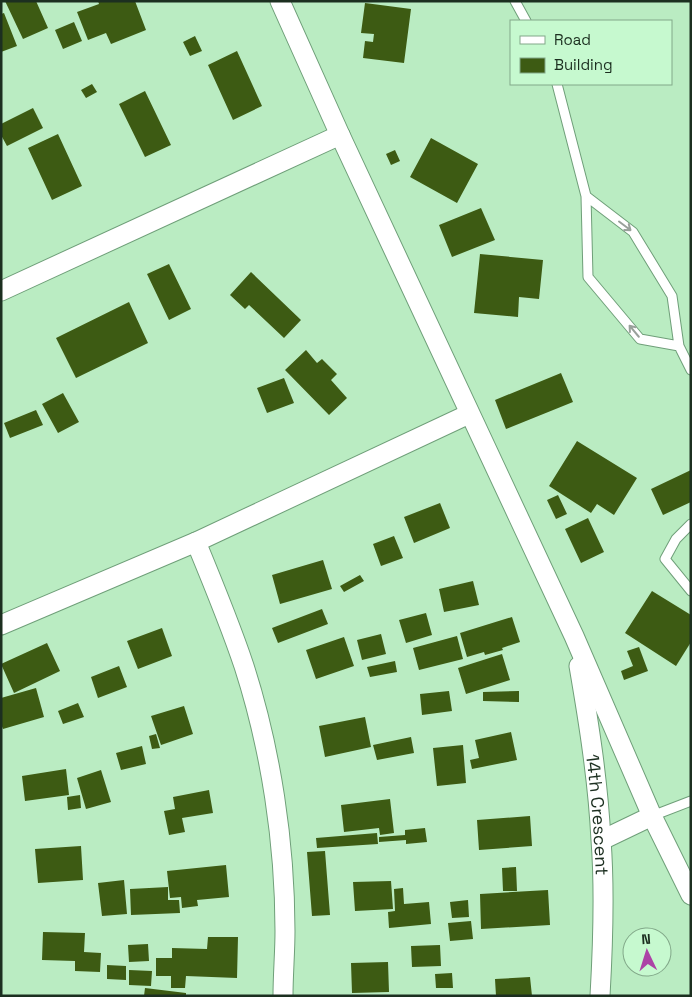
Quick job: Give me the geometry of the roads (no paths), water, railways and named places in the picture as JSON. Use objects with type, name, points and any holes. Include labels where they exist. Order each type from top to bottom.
[{"type":"street","points":[[280,1],[469,414],[574,636],[652,816],[691,896]]},
{"type":"street","points":[[1,291],[340,135]]},
{"type":"street","points":[[1,625],[196,542],[469,414]]},
{"type":"street","points":[[196,542],[222,603],[244,666],[261,731],[274,797],[282,863],[285,930],[283,996]]},
{"type":"street","name":"14th Crescent","points":[[574,636],[591,738],[602,840],[604,933],[600,996]]},
{"type":"street","points":[[602,840],[652,816]]},
{"type":"lane","points":[[515,1],[525,20]]},
{"type":"lane","points":[[557,85],[586,196],[588,277],[640,339],[679,346]]},
{"type":"lane","points":[[586,196],[633,232],[672,296],[679,346],[691,370]]},
{"type":"lane","points":[[691,524],[676,539],[665,559],[691,591]]},
{"type":"lane","points":[[652,816],[691,801]]}]
